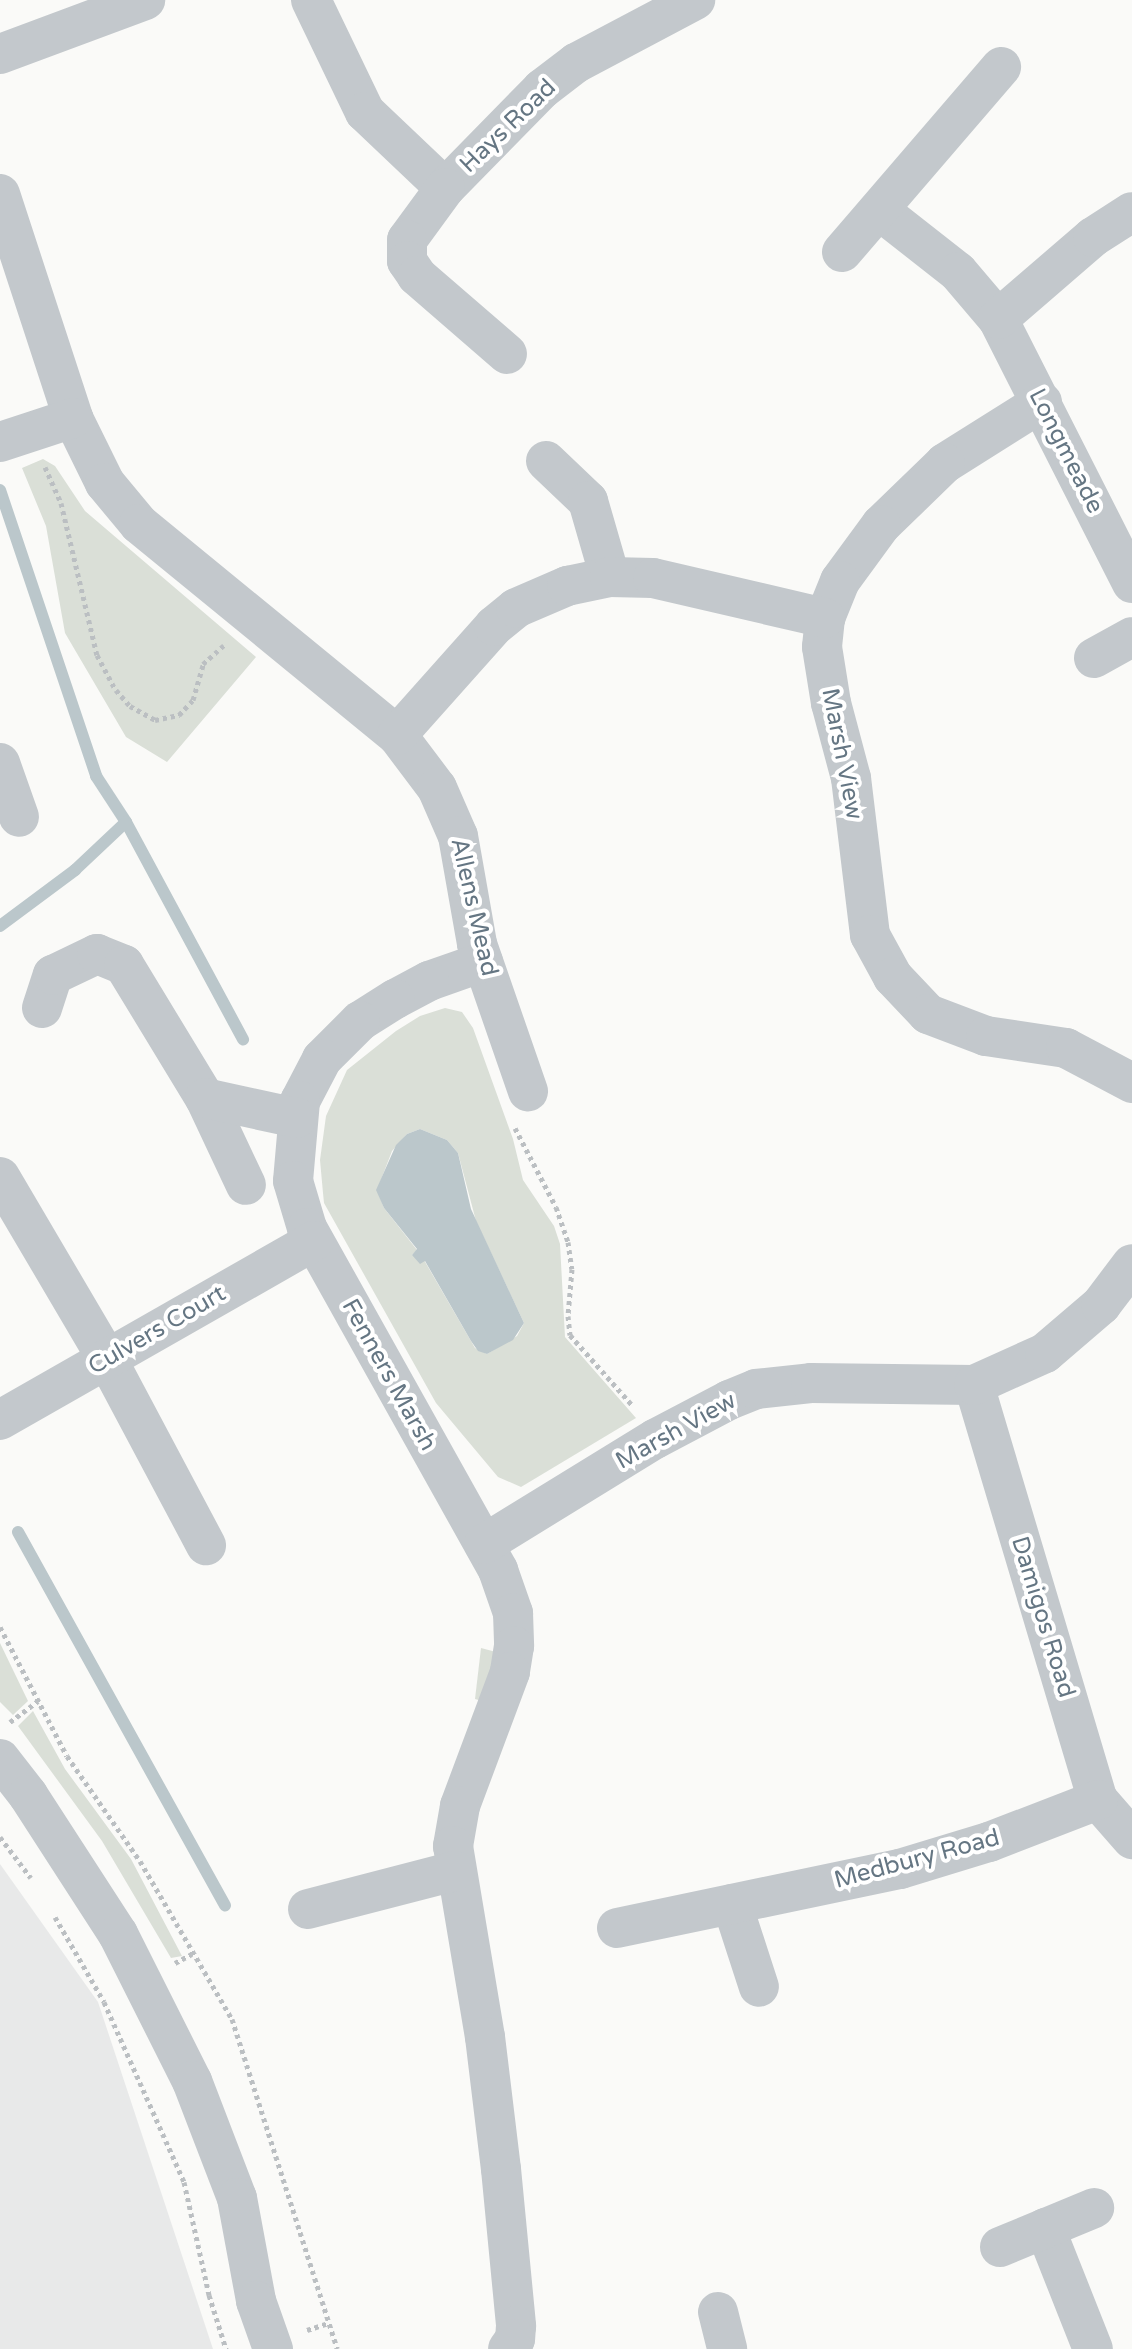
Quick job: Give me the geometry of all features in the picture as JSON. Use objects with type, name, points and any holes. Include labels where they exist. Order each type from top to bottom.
[{"type":"street","points":[[1,51],[145,0]]},
{"type":"street","name":"Hays Road","points":[[311,0],[365,112],[445,188],[542,89],[576,63],[695,0]]},
{"type":"street","points":[[842,252],[1001,67]]},
{"type":"street","points":[[445,188],[407,240],[407,261],[417,276],[507,354]]},
{"type":"street","name":"Allens Mead","points":[[0,194],[73,418],[105,483],[139,524],[300,659],[397,735],[430,774],[454,823],[483,962],[520,1104]]},
{"type":"street","name":"Longmeade","points":[[879,210],[958,272],[998,319],[1132,583]]},
{"type":"street","points":[[998,319],[1093,237],[1132,212]]},
{"type":"street","name":"Marsh View","points":[[1042,402],[982,437],[918,486],[855,559],[840,581],[825,618],[824,659],[831,703],[851,778],[870,935],[893,977],[928,1014],[986,1036],[1066,1048],[1132,1083]]},
{"type":"street","points":[[20,446],[73,418]]},
{"type":"street","points":[[546,461],[588,501],[610,577]]},
{"type":"street","points":[[397,735],[465,656],[508,614],[554,590],[610,577],[653,578],[825,618]]},
{"type":"street","points":[[1094,658],[1132,637]]},
{"type":"street","points":[[0,763],[19,817]]},
{"type":"street","points":[[42,1008],[53,975],[97,954],[124,965],[205,1098],[246,1185]]},
{"type":"street","name":"Fenners Marsh","points":[[483,962],[419,986],[349,1030],[311,1075],[297,1118],[293,1181],[299,1208],[314,1241],[484,1544],[511,1602],[514,1646],[502,1699],[460,1806],[453,1846],[485,2037],[516,2326],[515,2339],[508,2349]]},
{"type":"street","points":[[205,1098],[297,1118]]},
{"type":"street","points":[[0,1177],[107,1359],[206,1545]]},
{"type":"street","name":"Culvers Court","points":[[0,1420],[314,1241]]},
{"type":"street","name":"Marsh View","points":[[484,1544],[639,1449],[715,1407],[756,1389],[811,1383],[974,1385],[1045,1353],[1101,1305],[1132,1264]]},
{"type":"street","name":"Damigos Road","points":[[974,1385],[1098,1800],[1132,1839]]},
{"type":"street","points":[[0,1759],[28,1795],[118,1934],[192,2081],[237,2198],[256,2301],[273,2349]]},
{"type":"street","name":"Medbury Road","points":[[617,1928],[936,1859],[1098,1800]]},
{"type":"street","points":[[308,1909],[455,1871]]},
{"type":"street","points":[[732,1904],[759,1987]]},
{"type":"street","points":[[1000,2247],[1094,2208]]},
{"type":"street","points":[[1045,2228],[1093,2349]]},
{"type":"path","points":[[20,446],[61,503],[97,655],[112,684],[130,706],[155,720],[179,715],[193,700],[203,664],[228,643]]},
{"type":"path","points":[[520,1104],[524,1150],[556,1207],[568,1242],[572,1269],[568,1316],[570,1335],[643,1419],[639,1449]]},
{"type":"path","points":[[0,1729],[38,1701]]},
{"type":"path","points":[[0,1837],[34,1883]]},
{"type":"path","points":[[50,1908],[104,2002],[184,2182],[209,2295],[226,2349]]},
{"type":"shaded area","points":[[43,459],[55,466],[85,511],[256,657],[167,762],[126,737],[65,633],[46,526],[22,468]]},
{"type":"shaded area","points":[[445,1008],[462,1012],[473,1028],[513,1139],[523,1180],[554,1226],[560,1244],[565,1337],[636,1418],[521,1487],[498,1477],[436,1403],[324,1203],[320,1160],[326,1116],[347,1070],[420,1016]],"holes":[[[420,1129],[447,1140],[458,1153],[476,1221],[524,1323],[517,1336],[487,1354],[475,1348],[424,1260],[412,1255],[417,1250],[384,1208],[377,1190],[392,1151],[407,1134]]]},
{"type":"shaded area","points":[[420,1129],[447,1140],[458,1153],[471,1209],[524,1323],[513,1340],[487,1354],[478,1351],[471,1341],[425,1261],[420,1264],[412,1255],[417,1249],[384,1208],[376,1190],[396,1145],[407,1134]]},
{"type":"shaded area","points":[[0,1643],[28,1701],[13,1715],[0,1702]]},
{"type":"shaded area","points":[[481,1648],[496,1652],[482,1701],[475,1699]]},
{"type":"shaded area","points":[[33,1711],[65,1769],[131,1859],[182,1956],[171,1958],[102,1841],[18,1726]]},
{"type":"shaded area","points":[[0,1864],[98,2002],[213,2349],[0,2349]]},
{"type":"waterway","points":[[0,490],[96,776],[126,822],[243,1039]]},
{"type":"waterway","points":[[0,926],[75,870],[126,822]]},
{"type":"waterway","points":[[18,1532],[225,1905]]}]
